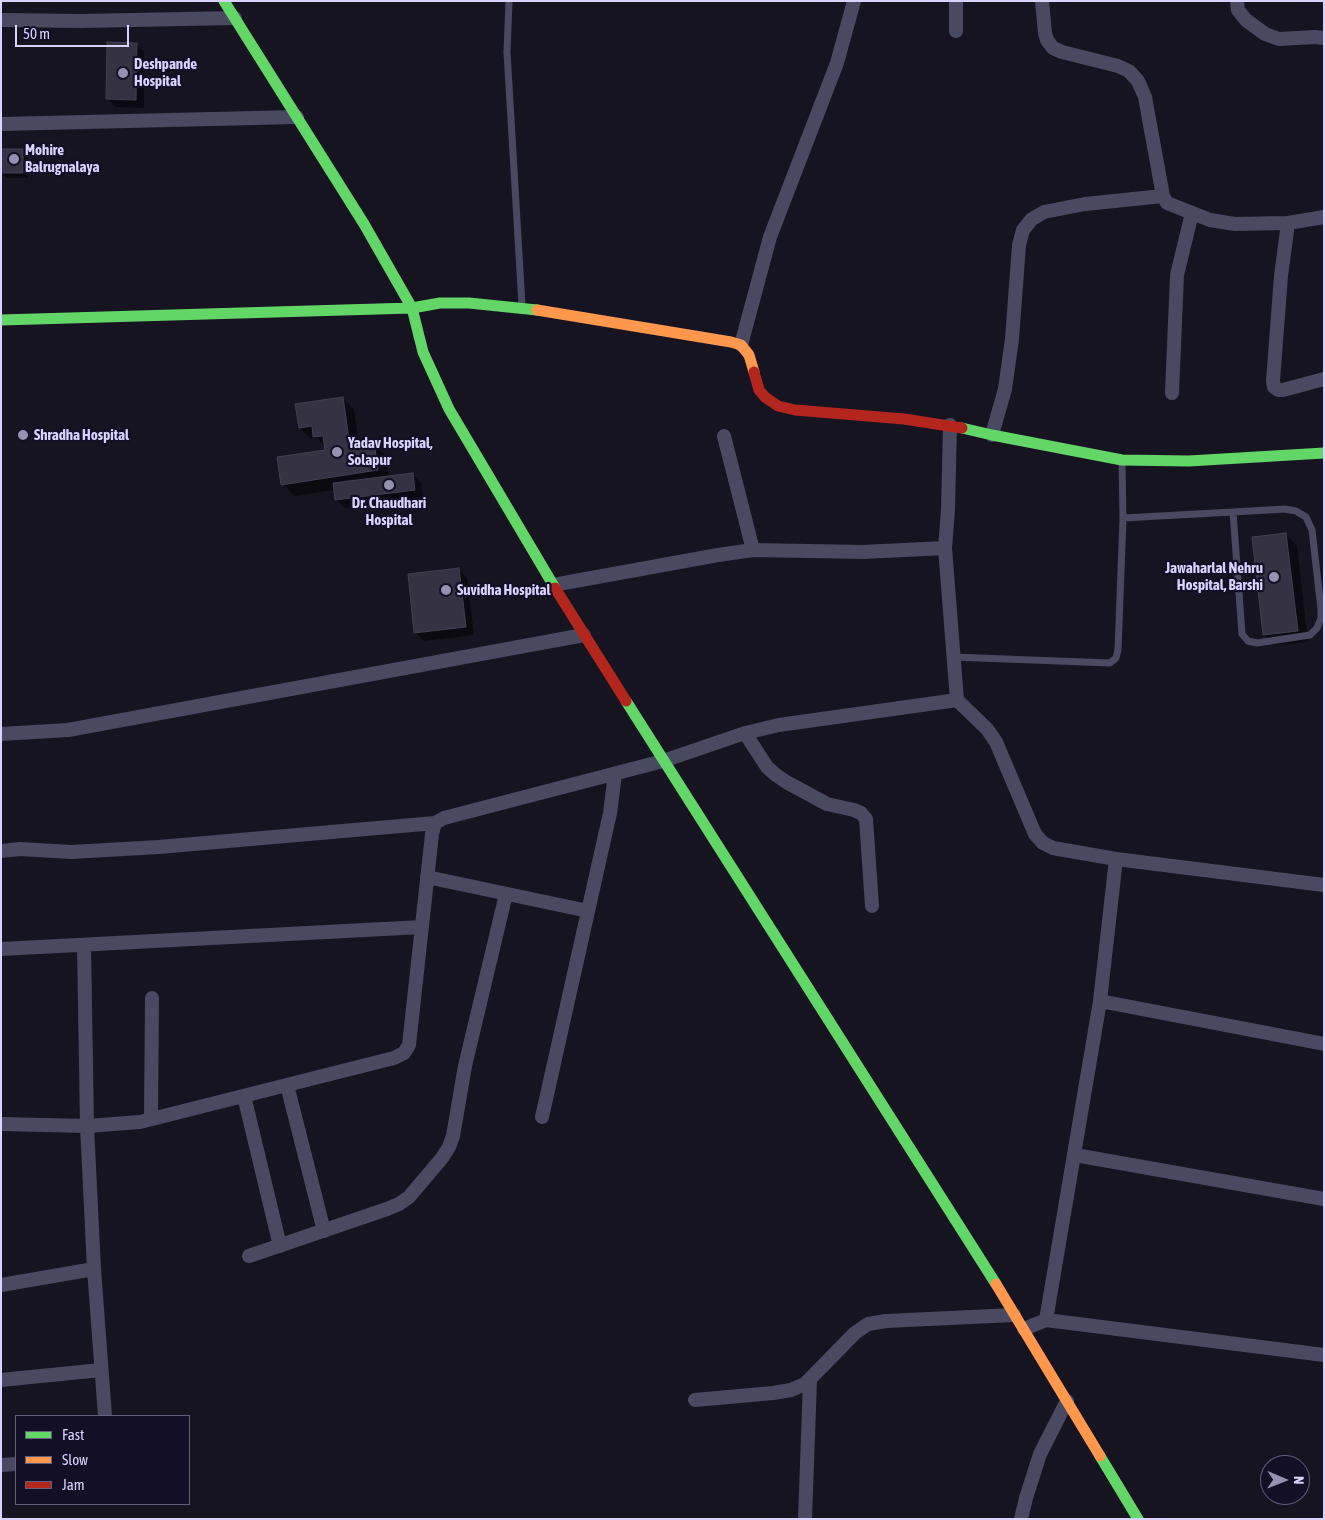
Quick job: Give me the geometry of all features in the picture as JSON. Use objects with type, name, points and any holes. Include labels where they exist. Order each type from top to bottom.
[{"type":"main road","points":[[224,1],[364,224],[412,308],[423,352],[449,409],[553,585],[1024,1329],[1138,1519]]},
{"type":"main road","points":[[1,320],[412,308],[440,303],[469,303],[522,308],[741,345],[748,355],[759,390],[778,406],[795,410],[904,418],[950,425],[1122,460],[1189,460],[1324,453]]},
{"type":"street","points":[[741,345],[770,237],[837,63],[854,1]]},
{"type":"street","points":[[956,1],[956,32]]},
{"type":"street","points":[[1042,1],[1045,32],[1047,40],[1053,48],[1118,66],[1129,71],[1138,81],[1145,97],[1163,196],[1167,203],[1210,220],[1235,224],[1288,223],[1324,218]]},
{"type":"street","points":[[1237,1],[1238,10],[1246,20],[1265,34],[1279,39],[1324,38]]},
{"type":"street","points":[[1,20],[81,21],[234,18]]},
{"type":"street","points":[[1,124],[297,117]]},
{"type":"street","points":[[992,435],[1005,389],[1012,339],[1019,245],[1023,230],[1032,220],[1044,212],[1085,204],[1163,196]]},
{"type":"street","points":[[1172,393],[1177,275],[1192,213]]},
{"type":"street","points":[[1288,223],[1281,276],[1274,387],[1278,390],[1283,390],[1324,379]]},
{"type":"street","points":[[950,425],[945,548],[957,700],[987,729],[996,742],[1035,834],[1043,843],[1053,848],[1116,859],[1324,885]]},
{"type":"street","points":[[724,436],[753,550]]},
{"type":"street","points":[[553,585],[753,550],[863,552],[945,548]]},
{"type":"street","points":[[1,734],[68,730],[584,635]]},
{"type":"street","points":[[1,851],[71,852],[160,847],[435,823],[444,818],[663,761],[745,733],[778,725],[957,700]]},
{"type":"street","points":[[745,733],[767,767],[776,775],[827,804],[854,810],[861,813],[866,819],[872,906]]},
{"type":"street","points":[[542,1117],[610,813],[615,774]]},
{"type":"street","points":[[1,1124],[122,1125],[394,1058],[404,1053],[409,1045],[432,834],[435,823]]},
{"type":"street","points":[[1046,1320],[1100,1001],[1116,859]]},
{"type":"street","points":[[427,877],[588,911]]},
{"type":"street","points":[[249,1256],[399,1204],[409,1197],[442,1158],[449,1147],[457,1120],[465,1066],[506,894]]},
{"type":"street","points":[[1,949],[422,927]]},
{"type":"street","points":[[84,945],[87,1126],[94,1269],[105,1415]]},
{"type":"street","points":[[152,998],[152,1119]]},
{"type":"street","points":[[1100,1001],[1324,1044]]},
{"type":"street","points":[[287,1085],[324,1231]]},
{"type":"street","points":[[244,1096],[280,1246]]},
{"type":"street","points":[[1075,1155],[1324,1199]]},
{"type":"street","points":[[1,1285],[94,1269]]},
{"type":"street","points":[[695,1400],[773,1394],[806,1384],[855,1333],[868,1324],[886,1321],[1014,1315]]},
{"type":"street","points":[[1024,1329],[1046,1320],[1324,1355]]},
{"type":"street","points":[[1,1380],[101,1370]]},
{"type":"street","points":[[805,1519],[810,1380]]},
{"type":"street","points":[[1021,1519],[1040,1454],[1067,1401]]},
{"type":"street","points":[[1,1465],[15,1464]]},
{"type":"lane","points":[[509,1],[508,52],[522,308]]},
{"type":"lane","points":[[953,658],[1110,663],[1116,658],[1118,650],[1123,518],[1122,460]]},
{"type":"lane","points":[[1123,518],[1234,512],[1284,510],[1296,511],[1306,517],[1312,530],[1321,590],[1321,618],[1317,628],[1310,635],[1257,643],[1248,641],[1242,634],[1234,512]]},
{"type":"building","points":[[107,42],[137,43],[136,100],[106,99]]},
{"type":"building","points":[[1,149],[23,149],[23,173],[1,173]]},
{"type":"building","points":[[343,397],[350,446],[374,442],[378,470],[281,485],[277,457],[325,450],[323,436],[313,437],[312,426],[299,428],[295,404]]},
{"type":"building","points":[[413,473],[415,490],[335,500],[333,483]]},
{"type":"building","points":[[1286,533],[1298,631],[1263,635],[1252,537]]},
{"type":"building","points":[[459,568],[466,627],[414,633],[408,574]]},
{"type":"traffic: fast","points":[[224,1],[364,224],[412,308],[423,352],[449,409],[555,588]]},
{"type":"traffic: fast","points":[[1,320],[412,308],[440,303],[469,303],[537,310]]},
{"type":"traffic: fast","points":[[962,428],[1122,460],[1189,461],[1324,453]]},
{"type":"traffic: fast","points":[[626,701],[996,1284]]},
{"type":"traffic: fast","points":[[1100,1456],[1138,1519]]},
{"type":"traffic: slow","points":[[537,310],[731,342],[741,345],[749,355],[754,372]]},
{"type":"traffic: slow","points":[[996,1284],[1100,1456]]},
{"type":"traffic: jam","points":[[754,372],[759,390],[778,406],[795,410],[904,419],[962,428]]},
{"type":"traffic: jam","points":[[555,588],[626,701]]},
{"type":"place","name":"Deshpande Hospital","points":[[123,73]]},
{"type":"place","name":"Mohire Balrugnalaya","points":[[14,159]]},
{"type":"place","name":"Shradha Hospital","points":[[23,435]]},
{"type":"place","name":"Yadav Hospital, Solapur","points":[[337,452]]},
{"type":"place","name":"Dr. Chaudhari Hospital","points":[[389,485]]},
{"type":"place","name":"Jawaharlal Nehru Hospital, Barshi","points":[[1274,577]]},
{"type":"place","name":"Suvidha Hospital","points":[[446,590]]}]
